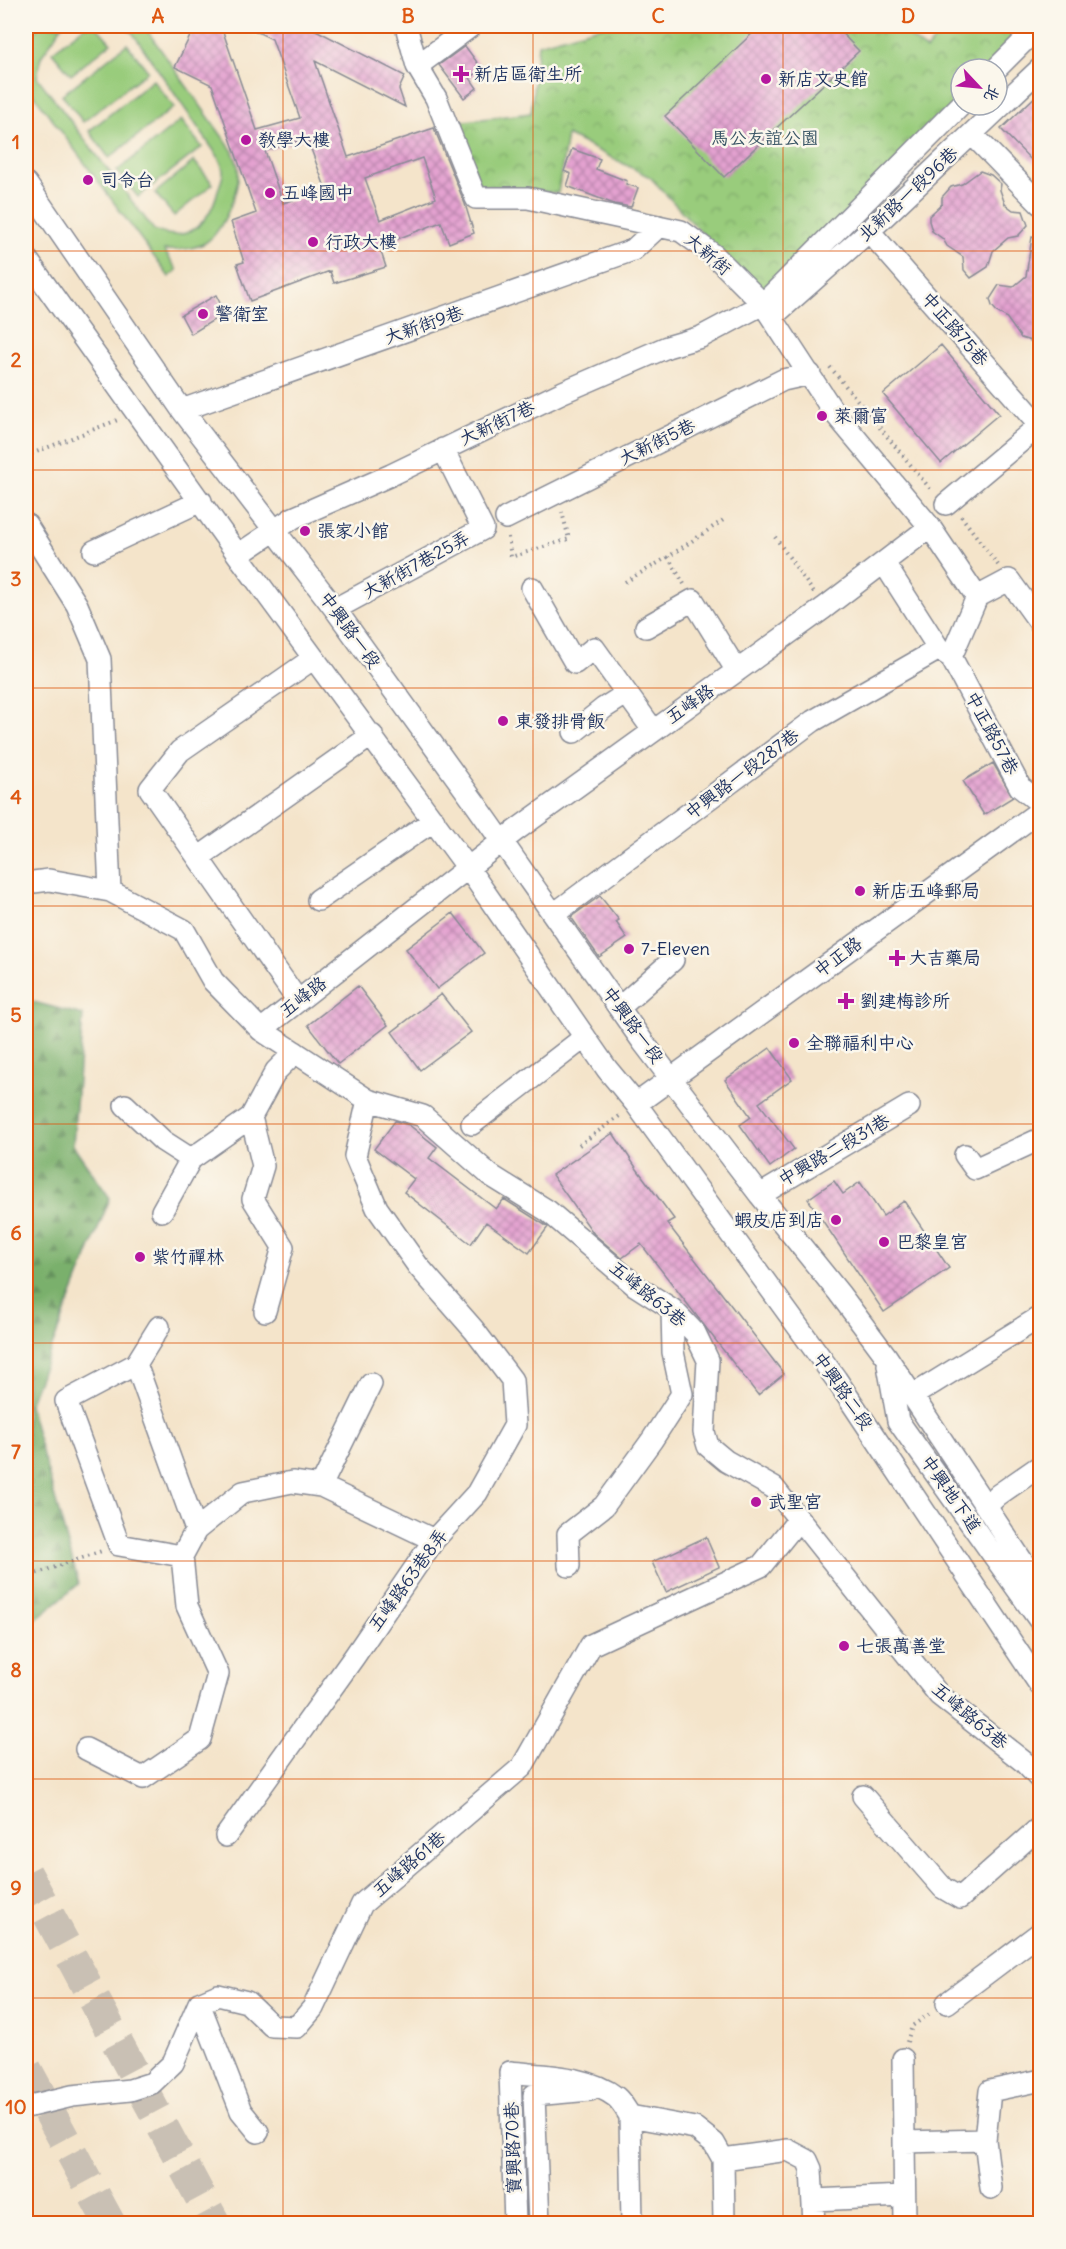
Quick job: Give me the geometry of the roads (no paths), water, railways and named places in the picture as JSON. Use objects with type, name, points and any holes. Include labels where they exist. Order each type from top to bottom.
[{"type":"street","points":[[406,26],[417,66],[471,26]]},
{"type":"street","points":[[1008,57],[1039,26]]},
{"type":"street","name":"大新街","points":[[417,66],[436,98],[476,198],[528,198],[681,231],[714,255],[768,310],[818,368],[833,411],[930,526],[977,597]]},
{"type":"street","name":"北新路一段96巷","points":[[768,310],[869,231],[1041,69]]},
{"type":"street","points":[[768,310],[950,117]]},
{"type":"street","points":[[972,134],[1041,204]]},
{"type":"street","name":"中興路一段","points":[[26,183],[182,410],[335,609],[619,1008],[672,1078]]},
{"type":"street","name":"大新街9巷","points":[[182,410],[633,250],[659,226]]},
{"type":"street","name":"中正路75巷","points":[[869,231],[1040,426]]},
{"type":"street","points":[[26,258],[238,555],[434,820],[585,1037],[636,1104]]},
{"type":"street","name":"大新街7巷","points":[[238,555],[293,518],[443,448],[657,351],[701,337],[768,310]]},
{"type":"street","name":"大新街5巷","points":[[506,518],[783,380],[818,368]]},
{"type":"street","points":[[948,502],[1040,426]]},
{"type":"street","name":"大新街7巷25弄","points":[[335,609],[483,529],[443,448]]},
{"type":"street","points":[[94,551],[201,501]]},
{"type":"street","points":[[26,524],[77,605],[100,659],[110,891]]},
{"type":"street","name":"五峰路","points":[[26,883],[49,880],[110,891],[184,930],[213,981],[261,1029],[502,842],[653,730],[824,608],[930,526]]},
{"type":"street","points":[[884,563],[945,653],[977,597],[1009,580],[1041,623]]},
{"type":"street","points":[[532,588],[575,663],[594,648],[653,730]]},
{"type":"street","points":[[646,627],[693,600],[737,671]]},
{"type":"street","name":"中正路57巷","points":[[945,653],[1020,787],[1041,803]]},
{"type":"street","name":"中興路一段287巷","points":[[554,914],[813,721],[945,653]]},
{"type":"street","points":[[298,1001],[150,789],[180,751],[314,658]]},
{"type":"street","points":[[574,732],[604,708],[627,694]]},
{"type":"street","points":[[198,858],[372,735]]},
{"type":"street","name":"中正路","points":[[636,1104],[1041,811]]},
{"type":"street","points":[[318,900],[434,820]]},
{"type":"street","points":[[619,1008],[673,960]]},
{"type":"street","name":"五峰路63巷","points":[[261,1029],[368,1101],[423,1116],[490,1175],[548,1211],[636,1286],[672,1310],[695,1333],[708,1360],[704,1432],[708,1446],[726,1461],[774,1488],[939,1695],[1024,1762],[1041,1779]]},
{"type":"street","points":[[472,1124],[585,1037]]},
{"type":"street","points":[[162,1211],[191,1159],[251,1117],[276,1071],[295,1052]]},
{"type":"street","points":[[672,1078],[886,1356],[1041,1588]]},
{"type":"street","name":"五峰路63巷8弄","points":[[226,1836],[354,1657],[434,1539],[477,1493],[515,1425],[512,1380],[474,1330],[418,1266],[377,1208],[355,1156],[368,1101]]},
{"type":"street","name":"中興路二段","points":[[636,1104],[836,1379],[1041,1685]]},
{"type":"street","points":[[125,1105],[163,1141],[191,1159]]},
{"type":"street","name":"中興路二段31巷","points":[[760,1194],[909,1106]]},
{"type":"street","points":[[251,1117],[263,1166],[253,1199],[283,1247],[265,1311]]},
{"type":"street","points":[[964,1155],[975,1169],[1041,1139]]},
{"type":"street","points":[[569,1566],[568,1534],[604,1506],[682,1394],[673,1352],[672,1310]]},
{"type":"street","points":[[912,1396],[1041,1317]]},
{"type":"street","points":[[159,1328],[136,1364],[66,1401],[119,1545],[182,1556]]},
{"type":"street","name":"中興地下道","points":[[886,1356],[898,1420],[1041,1622]]},
{"type":"street","points":[[136,1364],[196,1530]]},
{"type":"street","points":[[321,1486],[371,1384]]},
{"type":"street","points":[[986,1506],[998,1495],[1041,1466]]},
{"type":"street","points":[[86,1749],[143,1778],[200,1739],[218,1674],[187,1606],[182,1556],[196,1530],[243,1492],[292,1482],[321,1486],[434,1539]]},
{"type":"street","name":"五峰路61巷","points":[[199,2003],[218,1995],[247,2002],[272,2026],[297,2027],[313,2008],[362,1904],[522,1767],[564,1688],[591,1645],[761,1566],[799,1519]]},
{"type":"street","points":[[863,1796],[943,1888],[960,1898],[1041,1827]]},
{"type":"street","points":[[947,2002],[1041,1933]]},
{"type":"street","points":[[26,2107],[72,2096],[130,2090],[152,2084],[173,2063],[199,2003]]},
{"type":"street","points":[[199,2003],[241,2111],[258,2132]]},
{"type":"street","points":[[903,2059],[905,2223]]},
{"type":"street","name":"寶興路70巷","points":[[515,2223],[510,2072],[575,2079],[602,2090]]},
{"type":"street","points":[[991,2188],[985,2140],[990,2091],[1038,2081]]},
{"type":"street","points":[[538,2223],[534,2095],[602,2090],[616,2097],[630,2116],[632,2223]]},
{"type":"street","points":[[630,2116],[695,2128],[714,2143],[723,2159],[724,2223]]},
{"type":"street","points":[[904,2142],[985,2140]]},
{"type":"street","points":[[723,2159],[788,2151],[807,2160],[811,2169],[814,2223]]},
{"type":"street","points":[[814,2200],[904,2196]]},
{"type":"tunnel","points":[[26,1873],[215,2224]]},
{"type":"tunnel","points":[[26,2069],[110,2224]]},
{"type":"place","name":"新店區衛生所","points":[[461,74]]},
{"type":"place","name":"新店文史館","points":[[766,79]]},
{"type":"place","name":"教學大樓","points":[[246,140]]},
{"type":"place","name":"司令台","points":[[88,180]]},
{"type":"place","name":"五峰國中","points":[[270,193]]},
{"type":"place","name":"行政大樓","points":[[313,242]]},
{"type":"place","name":"警衛室","points":[[203,314]]},
{"type":"place","name":"萊爾富","points":[[822,416]]},
{"type":"place","name":"張家小館","points":[[305,531]]},
{"type":"place","name":"東發排骨飯","points":[[503,721]]},
{"type":"place","name":"新店五峰郵局","points":[[860,891]]},
{"type":"place","name":"7-Eleven","points":[[629,949]]},
{"type":"place","name":"大吉藥局","points":[[897,958]]},
{"type":"place","name":"劉建梅診所","points":[[846,1001]]},
{"type":"place","name":"全聯福利中心","points":[[794,1043]]},
{"type":"place","name":"蝦皮店到店","points":[[836,1220]]},
{"type":"place","name":"巴黎皇宮","points":[[884,1242]]},
{"type":"place","name":"紫竹禪林","points":[[140,1257]]},
{"type":"place","name":"武聖宮","points":[[756,1502]]},
{"type":"place","name":"七張萬善堂","points":[[844,1646]]},
{"type":"park label","name":"馬公友誼公園","points":[[765,138]]}]
